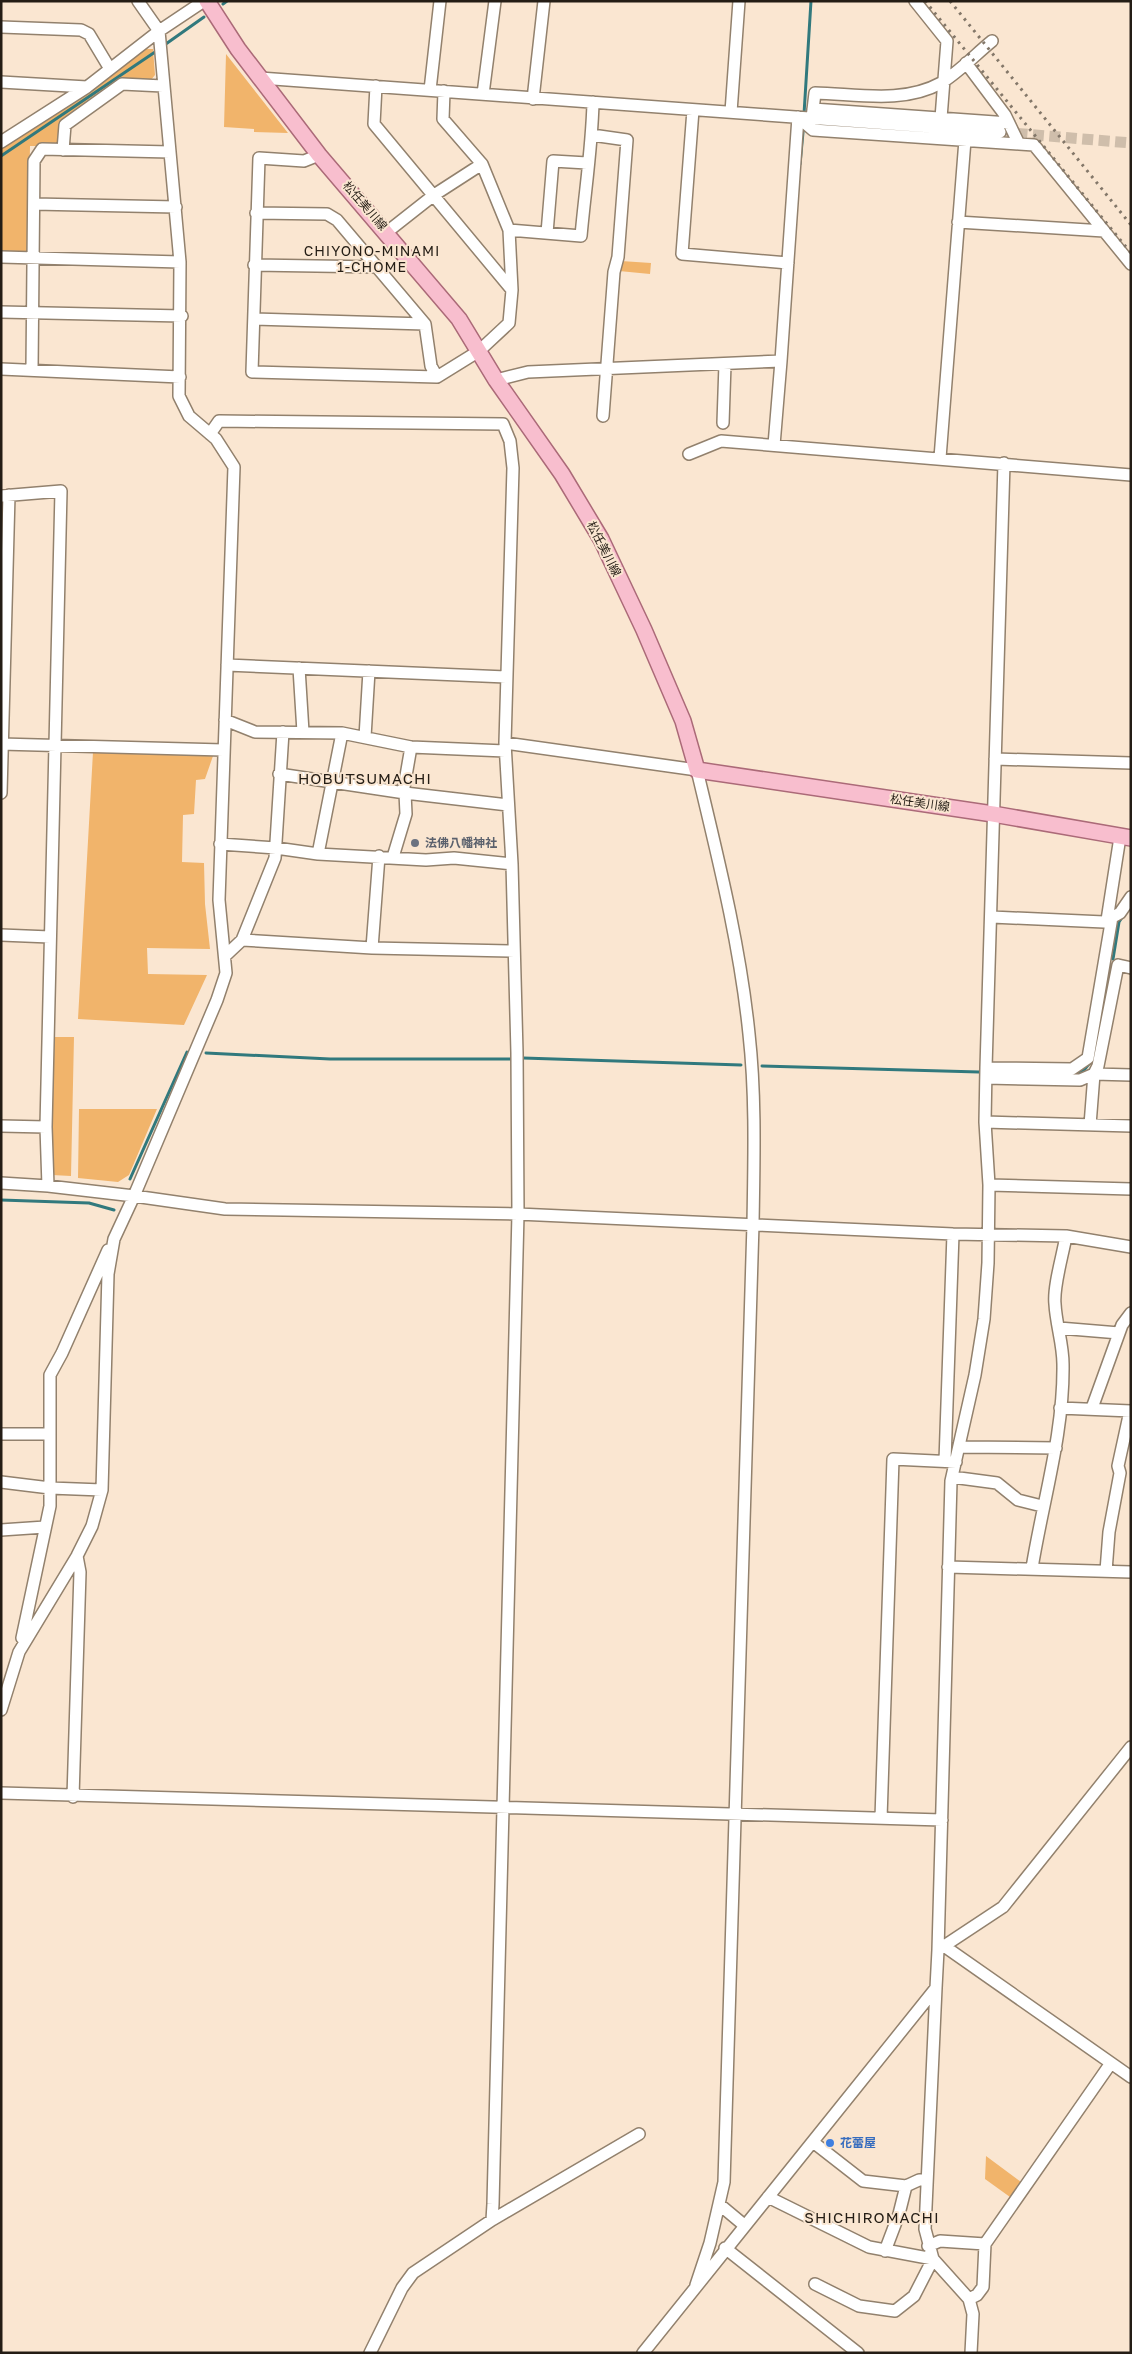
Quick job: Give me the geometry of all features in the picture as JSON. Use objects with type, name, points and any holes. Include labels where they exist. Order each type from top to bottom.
[{"type":"main road","name":"松任美川線","points":[[206,1],[260,78],[319,155],[387,232],[459,319],[496,380],[562,474],[601,539],[683,721],[698,770],[993,814],[1125,837]]},
{"type":"street","points":[[1,1710],[18,1652],[50,1506],[50,1375],[134,1196],[217,1000],[226,972],[218,900],[234,467],[225,451],[210,434],[189,416],[180,396],[182,316],[180,262],[159,35],[138,1]]},
{"type":"street","points":[[1,142],[87,86],[206,1]]},
{"type":"street","points":[[430,90],[440,1]]},
{"type":"street","points":[[483,94],[495,1]]},
{"type":"street","points":[[533,99],[544,1]]},
{"type":"street","points":[[731,112],[739,1]]},
{"type":"street","points":[[915,1],[947,41],[941,118]]},
{"type":"street","points":[[1,27],[81,30],[89,34],[110,69]]},
{"type":"street","points":[[812,114],[816,92],[903,96],[923,92],[943,82],[992,40]]},
{"type":"street","points":[[966,63],[1009,123],[1019,144]]},
{"type":"street","points":[[260,78],[798,117],[812,114],[941,118],[1009,123]]},
{"type":"street","points":[[1,82],[87,86]]},
{"type":"street","points":[[63,150],[65,125],[122,84],[163,86]]},
{"type":"street","points":[[376,86],[374,124],[512,290]]},
{"type":"street","points":[[319,155],[304,161],[259,158],[252,372],[437,376],[479,351],[509,323],[512,290],[509,230],[482,164],[444,119],[444,92]]},
{"type":"street","points":[[509,230],[581,236],[594,102]]},
{"type":"street","points":[[693,110],[682,254],[788,263]]},
{"type":"street","points":[[812,114],[1000,132]]},
{"type":"street","points":[[774,445],[798,117]]},
{"type":"street","points":[[798,117],[813,130],[1034,145],[1131,264]]},
{"type":"street","points":[[592,135],[627,140],[618,257],[614,272],[603,416]]},
{"type":"street","points":[[940,458],[965,140]]},
{"type":"street","points":[[32,370],[34,161],[42,149],[170,152]]},
{"type":"street","points":[[547,233],[553,161],[588,163]]},
{"type":"street","points":[[387,232],[434,195],[482,164]]},
{"type":"street","points":[[34,204],[176,207]]},
{"type":"street","points":[[256,212],[327,214],[337,220],[425,324],[432,366],[437,376]]},
{"type":"street","points":[[958,222],[1104,231]]},
{"type":"street","points":[[1,257],[180,262]]},
{"type":"street","points":[[254,265],[378,267]]},
{"type":"street","points":[[1,312],[182,316]]},
{"type":"street","points":[[254,319],[425,324]]},
{"type":"street","points":[[496,380],[528,372],[781,360]]},
{"type":"street","points":[[723,423],[725,364]]},
{"type":"street","points":[[1,369],[180,377]]},
{"type":"street","points":[[210,434],[219,421],[503,424],[510,441],[513,468],[505,747],[512,864],[518,1214],[492,2220]]},
{"type":"street","points":[[689,454],[721,441],[1131,475]]},
{"type":"street","points":[[950,1462],[959,1447],[975,1375],[984,1320],[989,1234],[989,1185],[985,1122],[1004,463]]},
{"type":"street","points":[[1,793],[5,496],[61,491],[46,1127],[48,1186]]},
{"type":"street","points":[[227,665],[506,677]]},
{"type":"street","points":[[299,668],[304,732]]},
{"type":"street","points":[[365,737],[369,671]]},
{"type":"street","points":[[225,720],[255,732],[342,733],[410,747],[505,747],[698,770],[726,890],[749,1035],[754,1148],[754,1224],[724,2182],[710,2243],[696,2285]]},
{"type":"street","points":[[225,956],[242,940],[275,858],[283,732]]},
{"type":"street","points":[[318,854],[342,733]]},
{"type":"street","points":[[2,744],[223,750]]},
{"type":"street","points":[[393,857],[406,814],[404,793],[410,747]]},
{"type":"street","points":[[995,759],[1131,763]]},
{"type":"street","points":[[279,774],[404,793],[508,805]]},
{"type":"street","points":[[1090,1125],[1094,1074],[1098,1066],[1112,964],[1110,919],[1125,837]]},
{"type":"street","points":[[220,844],[276,848],[318,854],[426,860],[454,858],[512,864]]},
{"type":"street","points":[[372,948],[380,856]]},
{"type":"street","points":[[992,917],[1104,922],[1120,913],[1131,897]]},
{"type":"street","points":[[1,935],[50,936]]},
{"type":"street","points":[[242,940],[372,948],[514,951]]},
{"type":"street","points":[[986,1073],[1072,1069],[1088,1058],[1112,964]]},
{"type":"street","points":[[1112,964],[1131,968]]},
{"type":"street","points":[[986,1073],[1080,1080],[1094,1074],[1131,1075]]},
{"type":"street","points":[[985,1122],[1131,1126]]},
{"type":"street","points":[[1,1126],[46,1127]]},
{"type":"street","points":[[1,1184],[48,1186],[225,1209],[518,1214],[953,1234],[1066,1236],[1131,1247]]},
{"type":"street","points":[[989,1185],[1131,1189]]},
{"type":"street","points":[[953,1234],[950,1462],[952,1477],[942,1820],[941,1948],[936,1988],[925,2229],[933,2259],[969,2299],[973,2314],[971,2353]]},
{"type":"street","points":[[1032,1568],[1042,1506],[1056,1448],[1064,1364],[1060,1328],[1054,1303],[1066,1236]]},
{"type":"street","points":[[18,1652],[77,1556],[92,1526],[102,1490],[108,1274],[114,1239]]},
{"type":"street","points":[[1092,1408],[1122,1325],[1131,1313]]},
{"type":"street","points":[[1060,1328],[1119,1334]]},
{"type":"street","points":[[1060,1408],[1130,1411],[1118,1466],[1120,1473],[1109,1532],[1106,1571]]},
{"type":"street","points":[[1,1434],[50,1434]]},
{"type":"street","points":[[959,1447],[1056,1448]]},
{"type":"street","points":[[882,1818],[893,1459],[950,1462]]},
{"type":"street","points":[[952,1477],[997,1483],[1018,1500],[1042,1506]]},
{"type":"street","points":[[1,1482],[50,1488],[102,1490]]},
{"type":"street","points":[[1,1530],[45,1527]]},
{"type":"street","points":[[73,1797],[80,1572],[77,1556]]},
{"type":"street","points":[[948,1567],[1131,1572]]},
{"type":"street","points":[[941,1948],[1003,1907],[1131,1747]]},
{"type":"street","points":[[1,1793],[73,1797],[942,1820]]},
{"type":"street","points":[[941,1948],[1131,2077]]},
{"type":"street","points":[[643,2353],[725,2248],[813,2142],[936,1988]]},
{"type":"street","points":[[969,2299],[977,2295],[983,2287],[985,2244],[1111,2063]]},
{"type":"street","points":[[370,2353],[402,2288],[413,2273],[492,2220],[639,2134]]},
{"type":"street","points":[[813,2142],[860,2180],[906,2186],[919,2180],[927,2180]]},
{"type":"street","points":[[886,2251],[899,2214],[906,2186]]},
{"type":"street","points":[[768,2197],[850,2239],[886,2251],[933,2259]]},
{"type":"street","points":[[720,2205],[744,2225]]},
{"type":"street","points":[[928,2246],[940,2241],[985,2244]]},
{"type":"street","points":[[725,2248],[858,2353]]},
{"type":"street","points":[[815,2284],[859,2306],[895,2311],[914,2296],[933,2259]]},
{"type":"shaded area","points":[[145,49],[153,49],[155,75],[150,81],[118,82],[62,124],[60,146],[30,146],[28,250],[24,254],[1,253],[1,147]]},
{"type":"shaded area","points":[[226,54],[288,133],[254,132],[254,129],[224,127]]},
{"type":"shaded area","points":[[621,261],[651,263],[650,274],[619,271]]},
{"type":"shaded area","points":[[93,752],[213,756],[205,779],[196,780],[194,814],[183,815],[182,862],[204,863],[205,904],[210,949],[147,948],[148,974],[207,975],[184,1025],[78,1019]]},
{"type":"shaded area","points":[[51,1037],[74,1037],[71,1176],[52,1175],[52,1111],[49,1101]]},
{"type":"shaded area","points":[[79,1109],[157,1109],[129,1175],[118,1182],[78,1178]]},
{"type":"shaded area","points":[[986,2156],[1021,2182],[1010,2197],[985,2179]]},
{"type":"waterway","points":[[223,4],[227,1]]},
{"type":"waterway","points":[[804,114],[811,1]]},
{"type":"waterway","points":[[163,46],[204,17]]},
{"type":"waterway","points":[[1,156],[158,50]]},
{"type":"waterway","points":[[800,164],[803,132]]},
{"type":"waterway","points":[[1113,959],[1119,922],[1123,916]]},
{"type":"waterway","points":[[1106,999],[1110,973]]},
{"type":"waterway","points":[[130,1179],[187,1052]]},
{"type":"waterway","points":[[206,1053],[330,1059],[510,1059]]},
{"type":"waterway","points":[[523,1058],[741,1065]]},
{"type":"waterway","points":[[1073,1074],[1084,1070],[1093,1059]]},
{"type":"waterway","points":[[762,1066],[979,1072]]},
{"type":"waterway","points":[[1,1200],[89,1203],[114,1210]]},
{"type":"tunnel","points":[[1000,132],[1131,143]]},
{"type":"railway","points":[[925,1],[1131,253]]},
{"type":"railway","points":[[950,1],[1131,225]]},
{"type":"place","name":"法佛八幡神社","points":[[415,843]]},
{"type":"place","name":"花蕾屋","points":[[830,2143]]},
{"type":"district","name":"CHIYONO-MINAMI 1-CHOME","points":[[372,260]]},
{"type":"district","name":"HOBUTSUMACHI","points":[[365,779]]},
{"type":"district","name":"SHICHIROMACHI","points":[[872,2218]]}]
